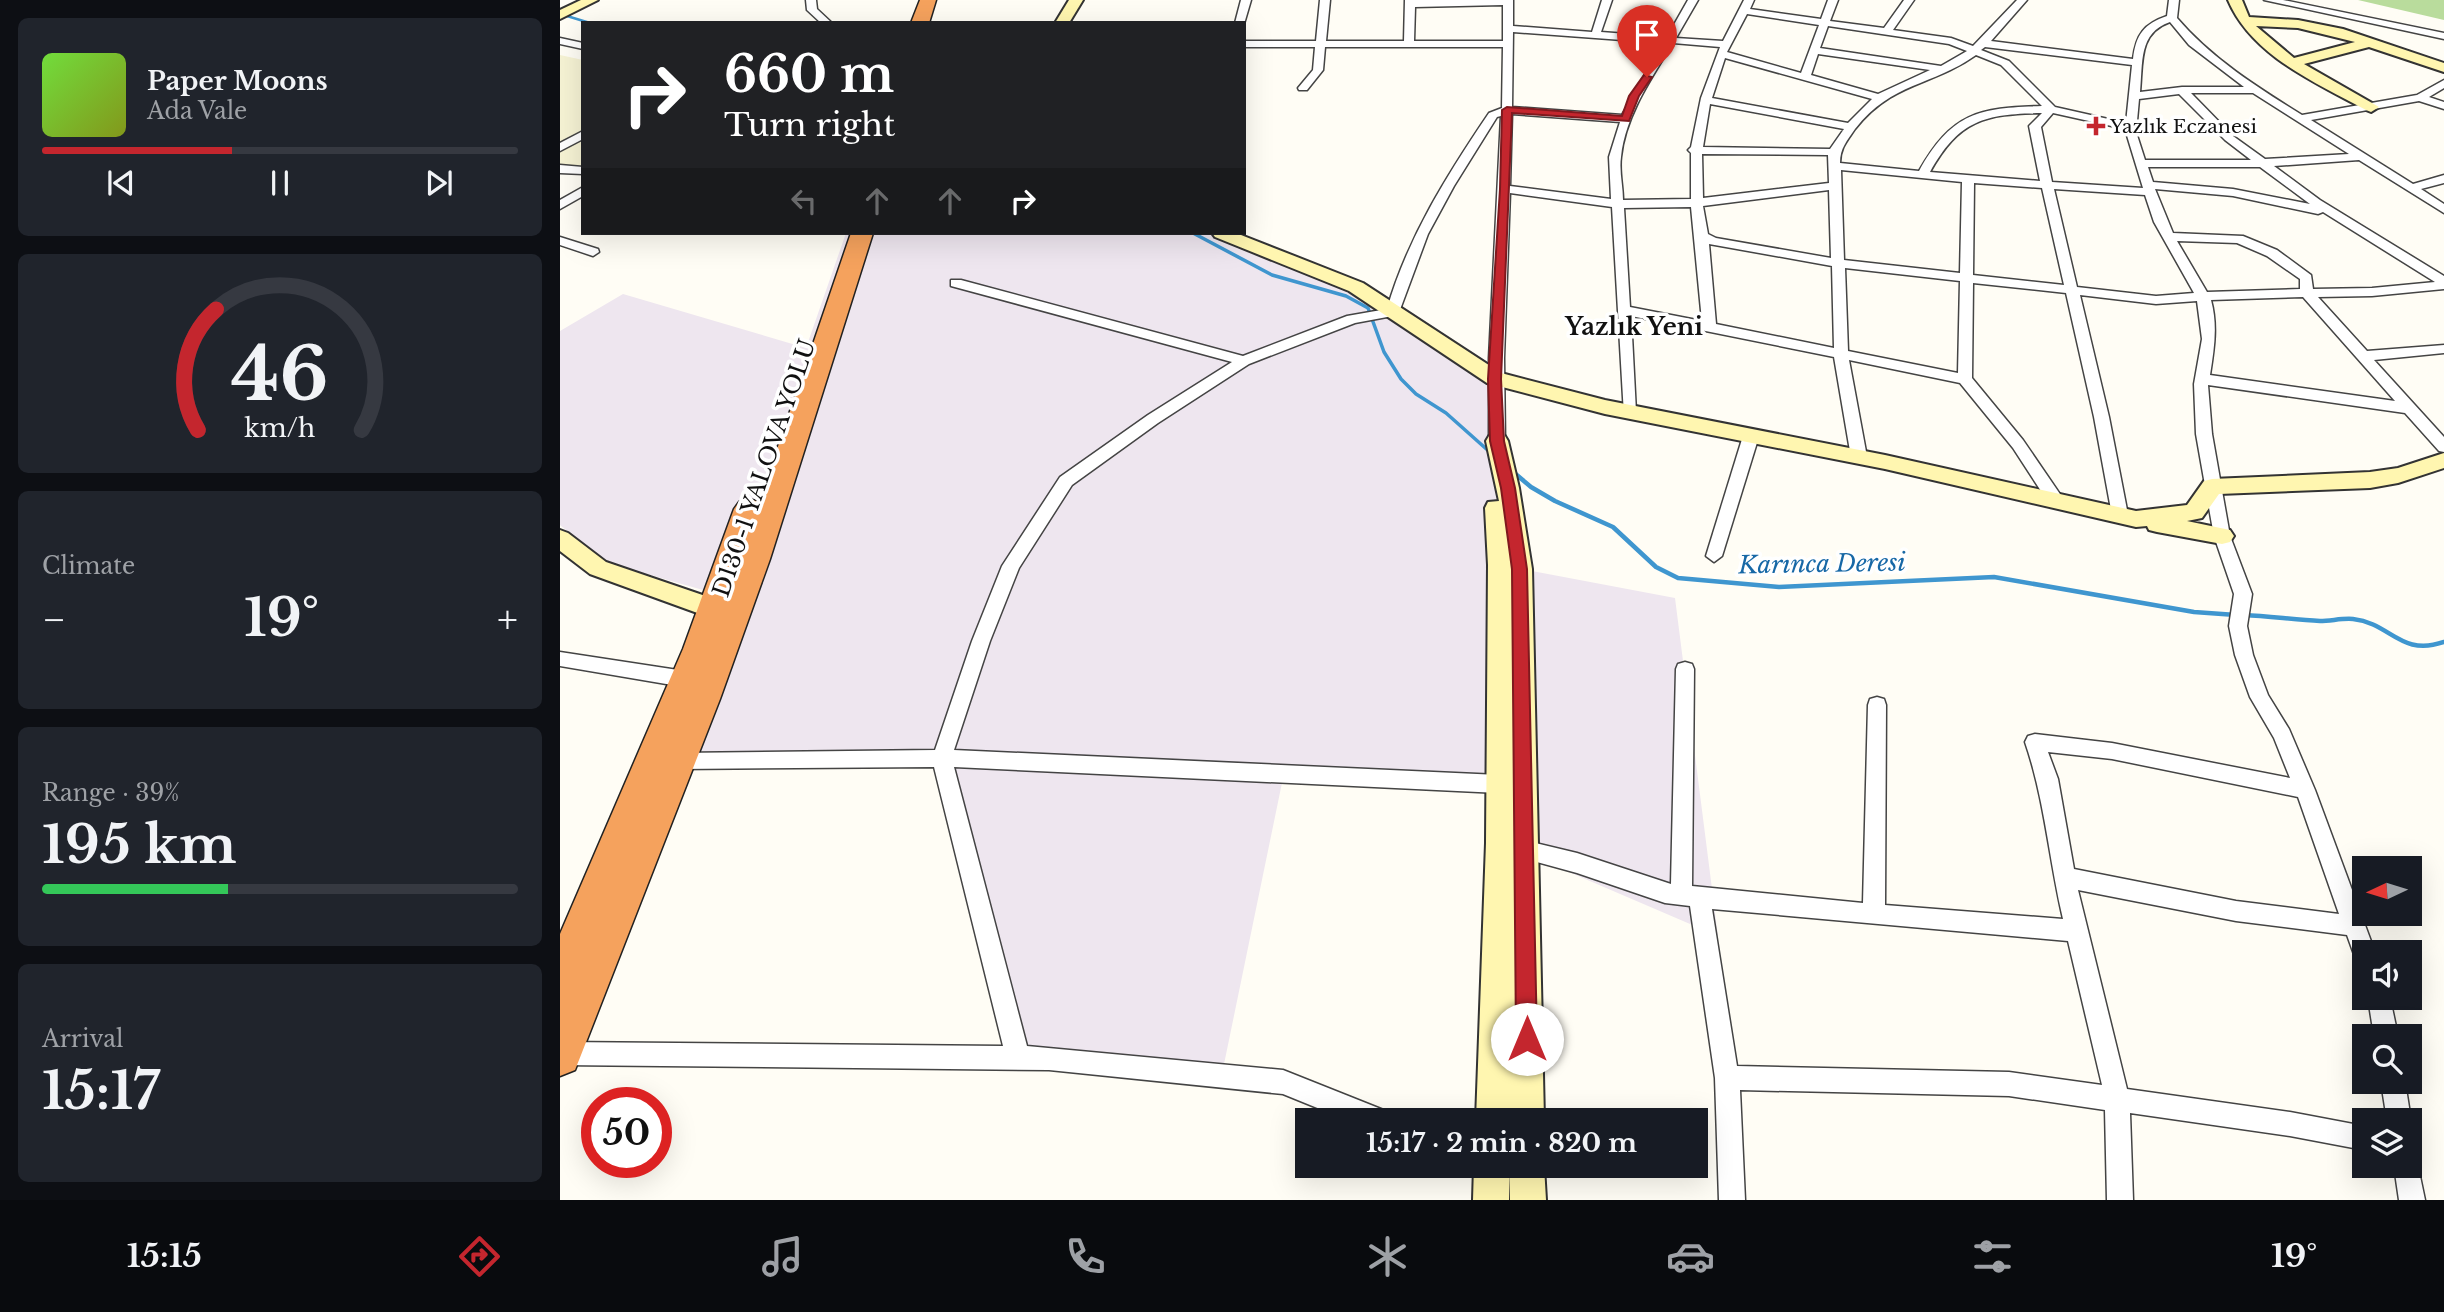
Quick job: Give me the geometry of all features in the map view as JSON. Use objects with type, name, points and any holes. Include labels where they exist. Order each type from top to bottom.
[{"type":"highway","points":[[920,21],[928,0]]},
{"type":"highway","points":[[934,21],[942,0]]},
{"type":"highway","name":"D130-1 YALOVA YOLU","points":[[560,982],[685,702],[710,607],[845,235]]},
{"type":"highway","points":[[560,1055],[678,761],[685,702],[755,559],[861,235]]},
{"type":"street","points":[[811,0],[812,10],[825,21]]},
{"type":"street","points":[[1063,21],[1076,0]]},
{"type":"street","points":[[1241,21],[1246,0]]},
{"type":"street","points":[[1303,88],[1318,70],[1325,0]]},
{"type":"street","points":[[1596,34],[1607,0]]},
{"type":"street","points":[[1629,412],[1615,157],[1634,96],[1673,39],[1693,0]]},
{"type":"street","points":[[1700,325],[1709,327],[1702,236],[1694,203],[1694,150],[1699,117],[1724,49],[1749,0]]},
{"type":"street","points":[[1805,76],[1833,0]]},
{"type":"street","points":[[1886,32],[1909,0]]},
{"type":"street","points":[[1859,457],[1842,370],[1834,152],[1878,97],[1944,69],[1978,47],[2022,0]]},
{"type":"street","points":[[2174,0],[2172,18],[2193,43],[2298,119],[2444,209]]},
{"type":"street","points":[[2235,0],[2238,11],[2253,31],[2294,62],[2371,107]]},
{"type":"street","points":[[2269,0],[2444,36]]},
{"type":"street","points":[[2319,0],[2404,27]]},
{"type":"street","points":[[560,12],[583,1]]},
{"type":"street","points":[[1408,44],[1411,31],[1410,2],[1508,1],[1505,189],[1494,379],[1502,485],[1520,569],[1513,846],[1494,1108]]},
{"type":"street","points":[[1744,11],[1978,47],[2138,63]]},
{"type":"street","points":[[2172,18],[2154,24],[2144,33],[2130,127],[2139,164],[2160,222],[2171,237],[2203,298],[2208,315],[2209,339],[2202,379],[2204,434],[2222,536],[2243,594],[2238,626],[2244,655],[2259,697],[2282,736],[2305,790],[2352,918]]},
{"type":"street","points":[[2245,21],[2298,24],[2372,41],[2444,68]]},
{"type":"street","points":[[1508,29],[1673,39],[1724,49],[1878,97]]},
{"type":"street","points":[[560,41],[581,46]]},
{"type":"street","points":[[2294,62],[2372,41]]},
{"type":"street","points":[[1246,44],[1508,44]]},
{"type":"street","points":[[1978,47],[2005,63],[2050,109]]},
{"type":"street","points":[[1815,50],[1944,69]]},
{"type":"street","points":[[2298,119],[2420,98],[2444,83]]},
{"type":"street","points":[[2135,96],[2182,90],[2255,90]]},
{"type":"street","points":[[2182,90],[2229,138],[2338,216],[2444,283]]},
{"type":"street","points":[[2420,98],[2444,106]]},
{"type":"street","points":[[1706,100],[1852,127]]},
{"type":"street","points":[[2050,109],[2035,126],[2046,186],[2128,517]]},
{"type":"street","points":[[1922,175],[1935,150],[1970,117],[1991,110],[2050,109],[2130,127]]},
{"type":"street","points":[[1386,313],[1437,202],[1493,115],[1507,110],[1625,119]]},
{"type":"street","points":[[560,148],[581,135]]},
{"type":"street","points":[[1694,150],[1834,152]]},
{"type":"street","points":[[2139,164],[2263,163],[2359,158]]},
{"type":"street","points":[[1833,166],[2046,186],[2227,190],[2284,200],[2338,216]]},
{"type":"street","points":[[560,169],[581,171]]},
{"type":"street","points":[[1965,379],[1968,179]]},
{"type":"street","points":[[2410,189],[2444,179]]},
{"type":"street","points":[[1505,189],[1618,204],[1694,203],[1834,186]]},
{"type":"street","points":[[560,205],[581,192]]},
{"type":"street","points":[[1226,235],[1356,287],[1386,313],[1494,379],[1629,412],[1859,457],[2222,536]]},
{"type":"street","points":[[1702,236],[1713,241],[1839,263],[2155,300],[2372,292],[2444,283]]},
{"type":"street","points":[[2171,237],[2239,239],[2272,253],[2306,278],[2307,293],[2444,447]]},
{"type":"street","points":[[560,241],[593,252]]},
{"type":"street","points":[[956,282],[1244,361]]},
{"type":"street","points":[[1623,310],[1965,379],[2018,444],[2056,501]]},
{"type":"street","points":[[1018,1058],[942,758],[981,641],[1011,566],[1066,481],[1153,419],[1244,361],[1360,317],[1386,313]]},
{"type":"street","points":[[2364,356],[2444,349]]},
{"type":"street","points":[[2202,379],[2407,408]]},
{"type":"street","points":[[1714,556],[1752,436]]},
{"type":"street","points":[[2128,517],[2194,512],[2212,487],[2256,482],[2393,477],[2444,460]]},
{"type":"street","points":[[1502,485],[1499,784],[1513,846],[1526,1108]]},
{"type":"street","points":[[560,539],[598,568],[710,607]]},
{"type":"street","points":[[560,659],[685,702],[560,953]]},
{"type":"street","points":[[1685,669],[1690,896],[1727,1078],[1732,1200]]},
{"type":"street","points":[[1874,915],[1877,705]]},
{"type":"street","points":[[2120,1200],[2117,1100],[2064,877],[2059,833],[2048,779],[2035,742],[2112,751],[2305,790]]},
{"type":"street","points":[[678,761],[942,758],[1499,784]]},
{"type":"street","points":[[1513,846],[1577,863],[1665,892],[1690,896],[2077,932]]},
{"type":"street","points":[[2064,877],[2236,911],[2352,926]]},
{"type":"street","points":[[2355,926],[2360,940]]},
{"type":"street","points":[[560,1055],[1049,1058],[1283,1082],[1347,1108]]},
{"type":"street","points":[[1727,1078],[2009,1084],[2290,1124],[2352,1136]]},
{"type":"street","points":[[1490,1200],[1491,1178]]},
{"type":"street","points":[[1527,1178],[1528,1200]]},
{"type":"street","points":[[2409,1178],[2413,1200]]},
{"type":"shaded area","points":[[560,55],[581,60],[581,168],[560,166]]},
{"type":"shaded area","points":[[845,235],[1226,235],[1356,287],[1494,378],[1495,482],[1500,565],[1675,598],[1718,936],[1501,843],[1499,784],[1284,773],[1223,1069],[1016,1053],[942,758],[687,760],[683,654],[703,590],[615,565],[596,555],[560,525],[560,331],[623,294],[806,348]]},
{"type":"green space","points":[[2358,0],[2444,0],[2444,20]]},
{"type":"waterway","name":"Karınca Deresi","points":[[567,16],[583,21]]},
{"type":"waterway","name":"Karınca Deresi","points":[[1197,235],[1272,275],[1346,296],[1368,308],[1384,352],[1401,379],[1416,394],[1446,413],[1492,454],[1490,452]]},
{"type":"waterway","name":"Karınca Deresi","points":[[1512,471],[1531,487],[1555,501],[1613,527],[1656,567],[1678,578],[1779,587],[1994,577],[2194,612],[2236,615]]},
{"type":"waterway","name":"Karınca Deresi","points":[[2244,615],[2320,621],[2353,619],[2377,626],[2417,645],[2444,642]]},
{"type":"place","name":"Yazlık Eczanesi","points":[[2096,126]]},
{"type":"district","name":"Yazlık Yeni","points":[[1634,327]]},
{"type":"route","points":[[1527,1039],[1520,569],[1508,488],[1497,441],[1494,379],[1507,110],[1625,119],[1634,96],[1647,77]]}]
